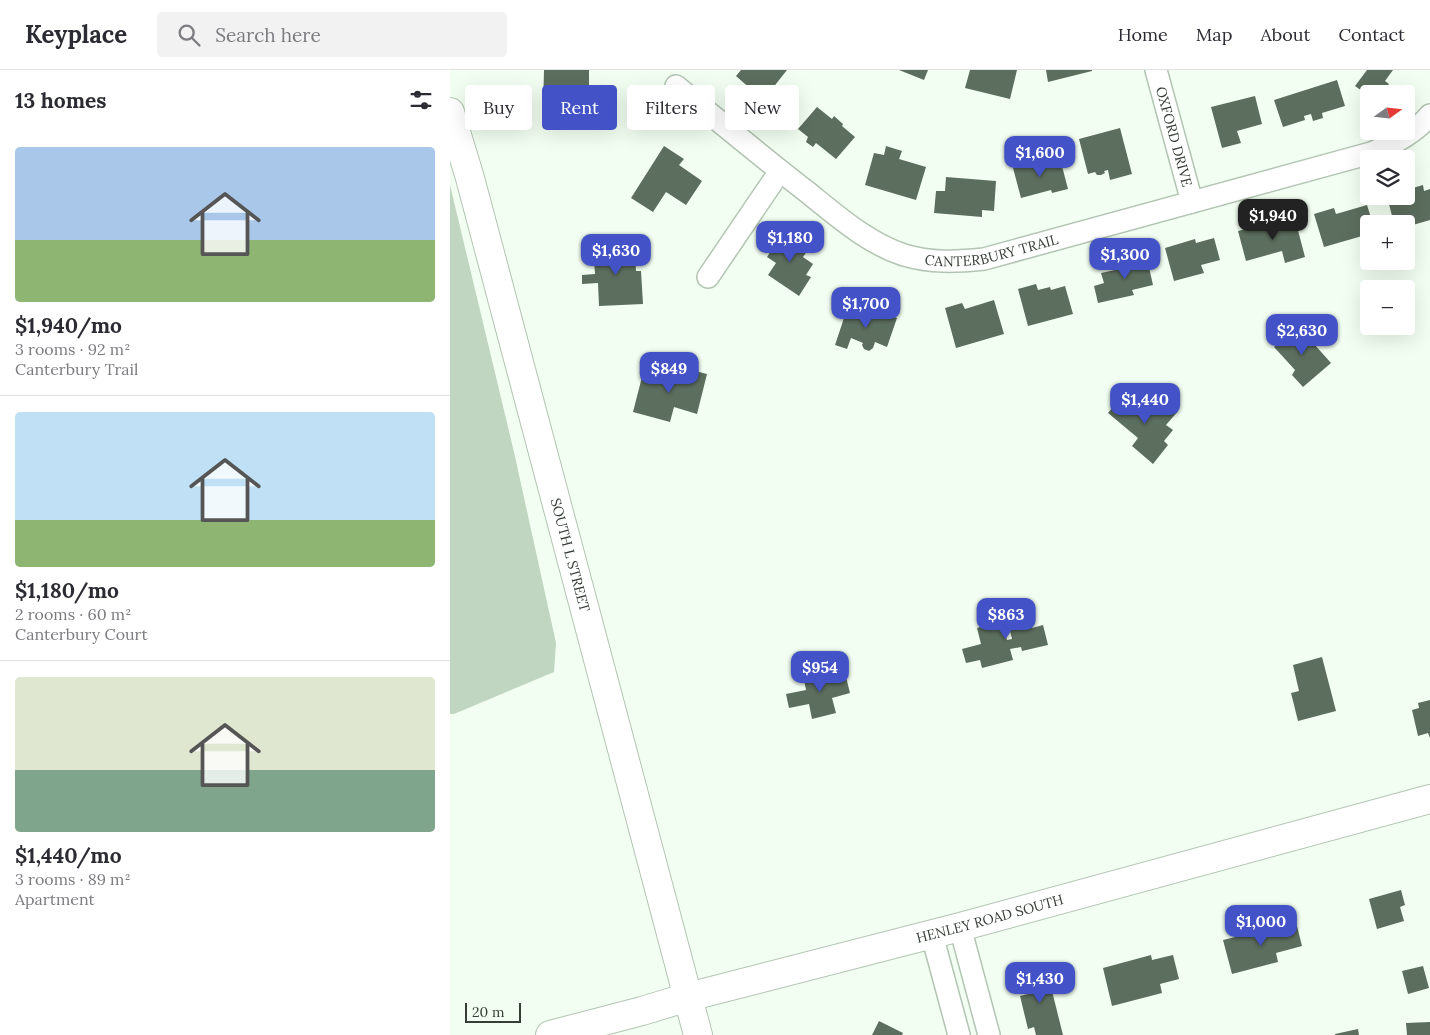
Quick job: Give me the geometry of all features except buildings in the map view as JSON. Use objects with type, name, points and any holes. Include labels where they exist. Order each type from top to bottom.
[{"type":"street","name":"OXFORD DRIVE","points":[[1156,70],[1192,202]]},
{"type":"street","name":"SOUTH L STREET","points":[[450,112],[473,188],[698,1035]]},
{"type":"street","name":"CANTERBURY TRAIL","points":[[715,118],[780,171],[871,240],[903,254],[933,261],[952,262],[984,259],[1371,153],[1408,135],[1430,115]]},
{"type":"street","points":[[708,277],[780,171]]},
{"type":"street","name":"HENLEY ROAD SOUTH","points":[[550,1035],[688,997],[932,935],[1430,799]]},
{"type":"street","points":[[960,927],[989,1035]]},
{"type":"street","points":[[932,935],[959,1035]]},
{"type":"green space","points":[[450,185],[514,452],[556,643],[554,672],[454,714],[450,714]]}]
